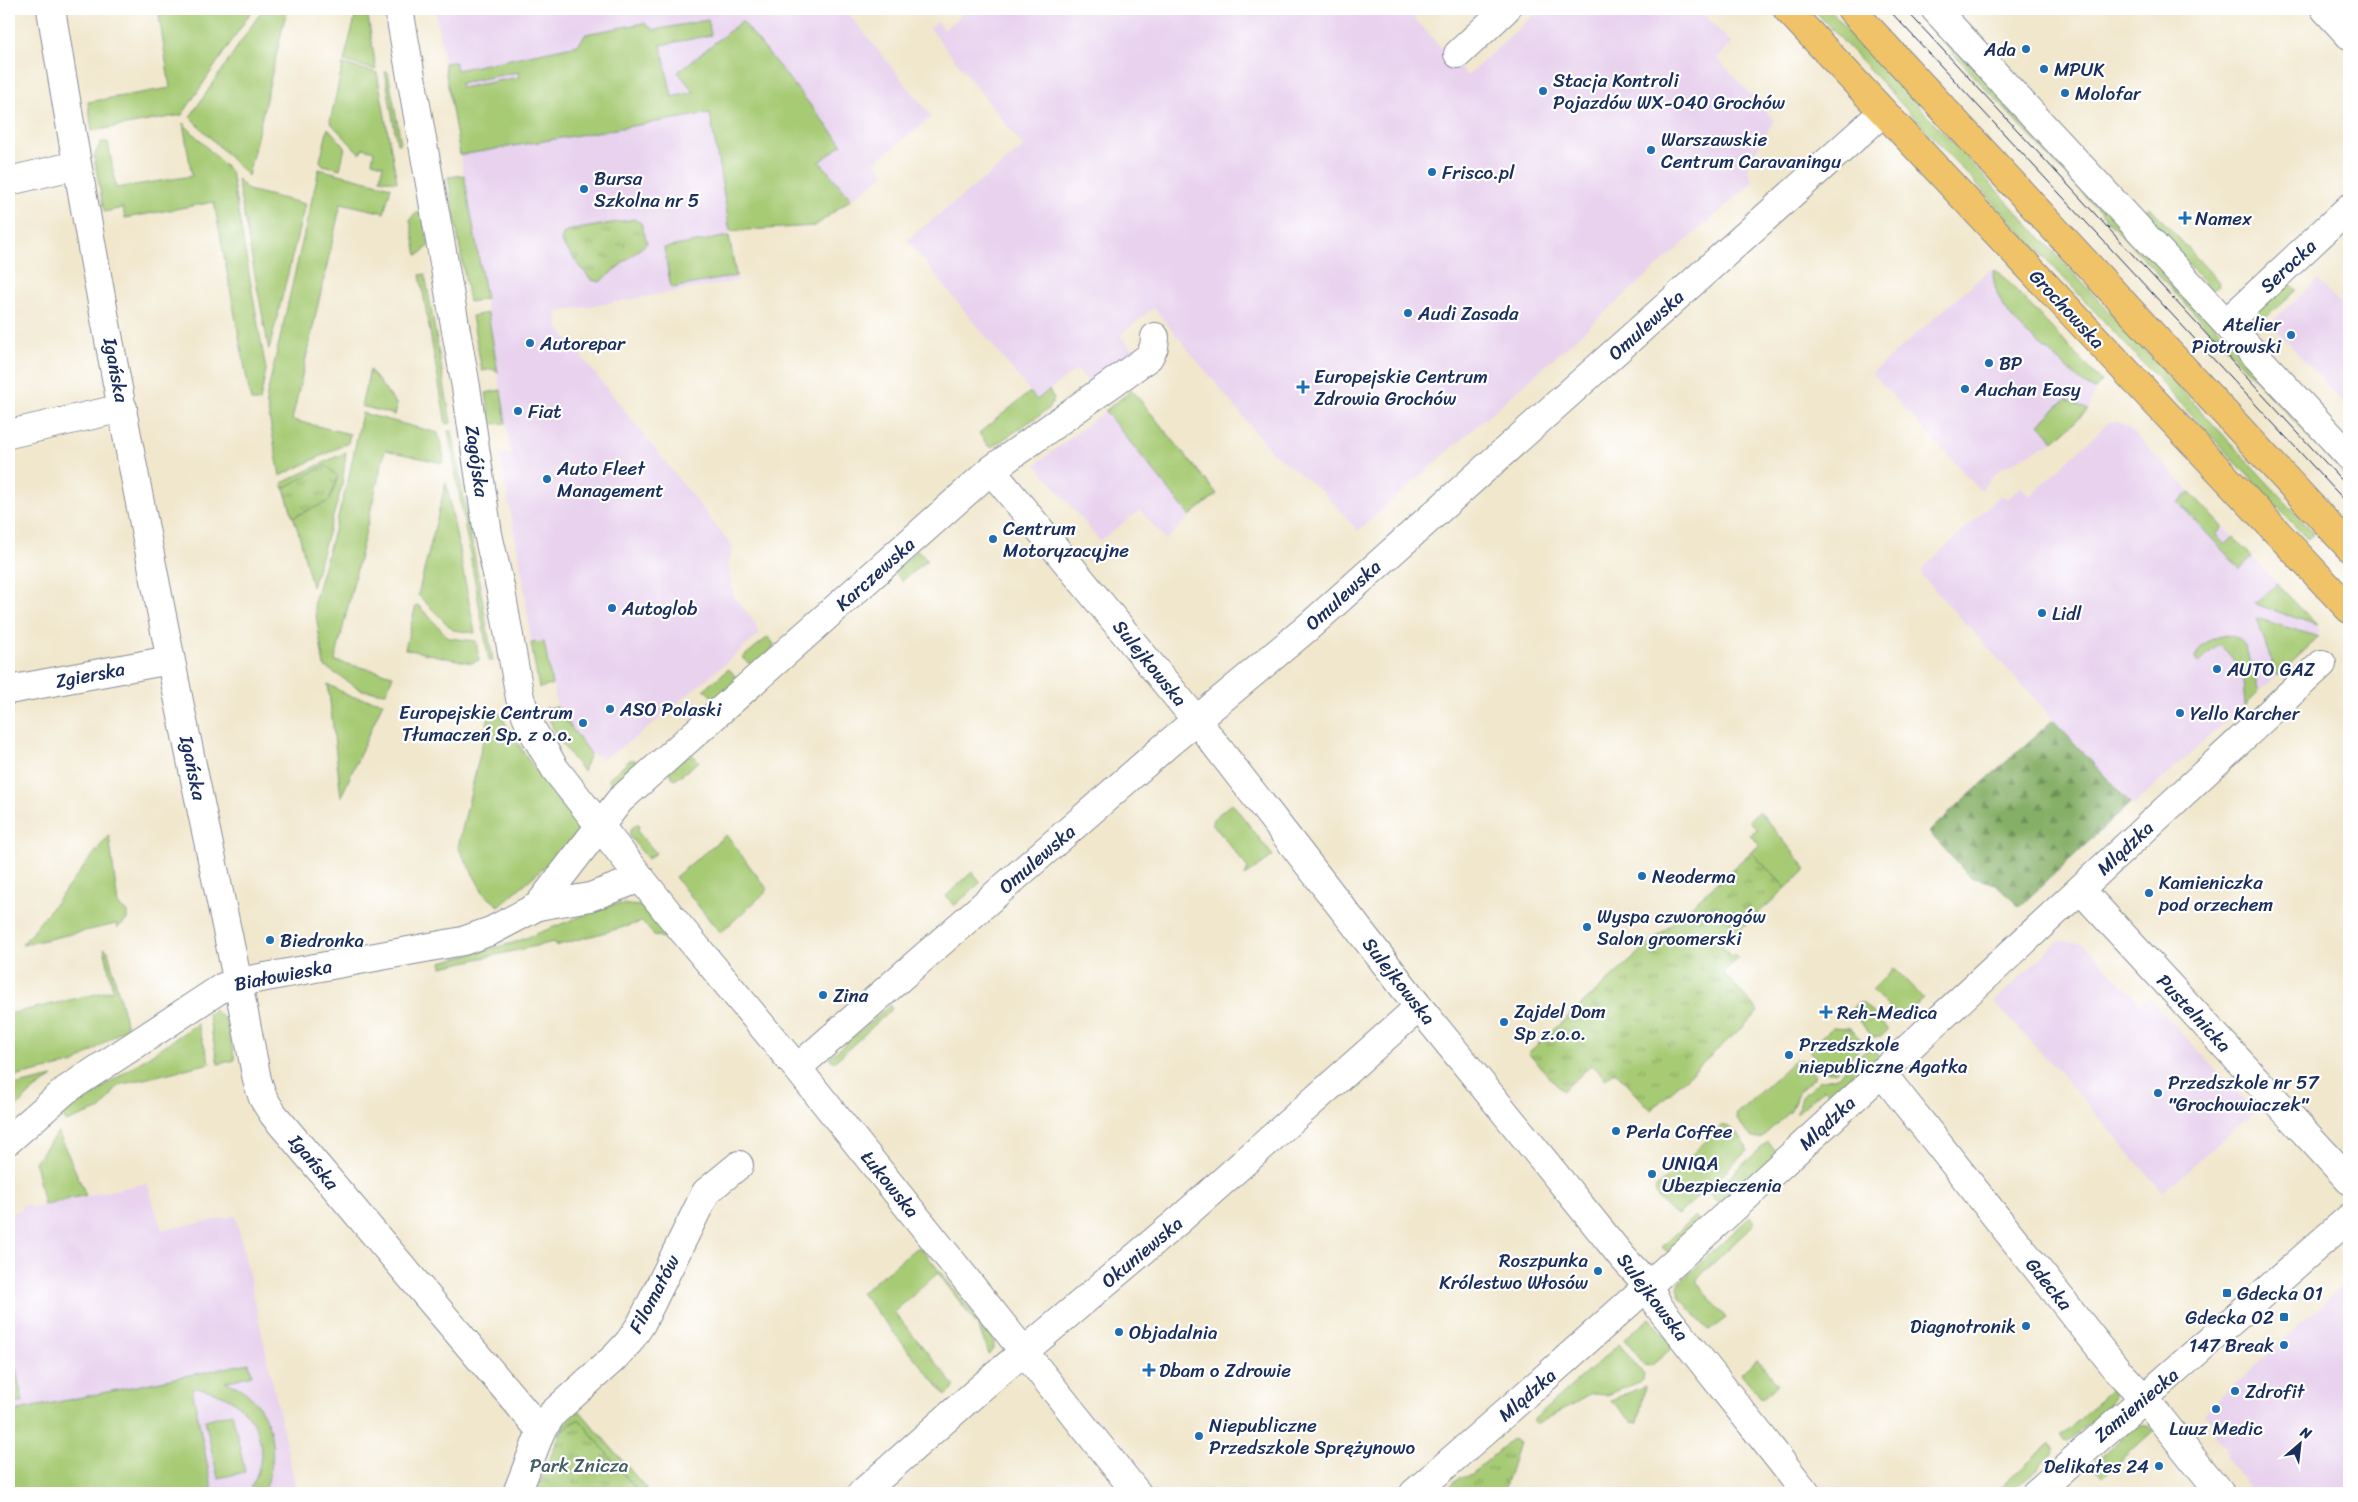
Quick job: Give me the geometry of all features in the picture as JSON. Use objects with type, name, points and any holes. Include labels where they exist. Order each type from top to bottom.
[{"type":"main road","name":"Grochowska","points":[[1786,9],[2349,609]]},
{"type":"main road","points":[[1851,9],[2349,548]]},
{"type":"street","name":"Igańska","points":[[51,9],[77,164],[170,660],[238,982],[256,1080],[263,1098],[273,1114],[540,1432]]},
{"type":"street","name":"Zagójska","points":[[399,9],[464,378],[488,534],[501,591],[520,698],[530,726],[556,769],[641,878]]},
{"type":"street","points":[[1458,54],[1506,9]]},
{"type":"street","points":[[1935,9],[2349,456]]},
{"type":"street","points":[[2325,9],[2349,35]]},
{"type":"street","name":"Omulewska","points":[[797,1068],[1197,721],[1306,629],[1882,113]]},
{"type":"street","points":[[9,181],[77,164]]},
{"type":"street","name":"Serocka","points":[[2226,323],[2349,208]]},
{"type":"street","name":"Karczewska","points":[[600,824],[620,800],[991,470],[1149,357],[1154,347],[1155,336]]},
{"type":"street","points":[[9,434],[123,408]]},
{"type":"street","name":"Sulejkowska","points":[[991,470],[1197,721],[1418,1007],[1623,1258],[1649,1286],[1659,1307],[1806,1493]]},
{"type":"street","name":"Zgierska","points":[[9,690],[170,660]]},
{"type":"street","name":"Mlądzka","points":[[1414,1493],[1649,1286],[2322,664]]},
{"type":"street","name":"Białowieska","points":[[538,906],[587,844],[600,824]]},
{"type":"street","name":"Białowieska","points":[[9,1140],[66,1090],[210,994],[238,982],[463,941],[491,931],[538,906],[590,897],[641,878]]},
{"type":"street","name":"Łukowska","points":[[641,878],[733,994],[797,1068],[1137,1493]]},
{"type":"street","name":"Pustelnicka","points":[[2080,889],[2349,1180]]},
{"type":"street","name":"Okuniewska","points":[[862,1493],[1177,1222],[1418,1007]]},
{"type":"street","name":"Gdecka","points":[[1881,1072],[2114,1365],[2144,1398],[2220,1493]]},
{"type":"street","name":"Filomatów","points":[[517,1493],[540,1432],[553,1413],[629,1342],[642,1324],[706,1192],[739,1165]]},
{"type":"street","name":"Zamieniecka","points":[[2036,1493],[2349,1218]]},
{"type":"shaded area","points":[[435,9],[845,9],[932,117],[875,162],[885,174],[815,226],[729,231],[738,281],[556,312],[559,328],[733,547],[728,564],[734,597],[753,620],[760,634],[643,732],[602,760],[600,756],[590,754],[557,707],[544,642],[531,643],[523,579],[500,455],[511,453]]},
{"type":"shaded area","points":[[968,9],[1406,9],[1467,76],[1540,9],[1699,9],[1732,44],[1717,58],[1774,120],[1747,166],[1753,182],[1358,531],[1324,493],[1271,451],[1154,308],[1120,335],[1134,352],[1092,386],[1077,369],[1037,400],[907,240],[1024,147],[930,28],[937,22],[944,30]]},
{"type":"shaded area","points":[[1990,269],[2000,273],[2101,381],[2095,390],[2088,410],[2054,441],[2000,469],[1980,490],[1872,373]]},
{"type":"shaded area","points":[[2318,280],[2349,313],[2349,409],[2270,323]]},
{"type":"shaded area","points":[[1105,411],[1190,516],[1166,540],[1140,510],[1100,541],[1036,464]]},
{"type":"shaded area","points":[[2119,422],[2132,431],[2317,625],[2319,637],[2133,806],[1922,576],[1923,568],[2001,495],[2008,499],[2021,487],[2030,496],[2108,423]]},
{"type":"shaded area","name":"Przedszkole nr 57 \"Grochowiaczek\"","points":[[2058,941],[2083,943],[2140,1003],[2148,997],[2255,1111],[2163,1193],[2062,1075],[1994,1002]]},
{"type":"shaded area","points":[[147,1183],[162,1230],[236,1216],[297,1493],[9,1493],[9,1213],[22,1210],[21,1205],[30,1205],[31,1208]]},
{"type":"shaded area","points":[[2349,1279],[2349,1493],[2254,1493],[2225,1457],[2227,1455],[2224,1452],[2226,1450],[2213,1435],[2219,1429],[2204,1413]]},
{"type":"green space","points":[[194,9],[253,9],[182,115],[92,131],[88,102],[170,88],[159,15]]},
{"type":"green space","points":[[263,9],[287,9],[248,176],[190,117]]},
{"type":"green space","points":[[1813,9],[1829,9],[2313,532],[2313,535],[2308,540]]},
{"type":"green space","points":[[1912,9],[1922,9],[2349,470],[2349,480]]},
{"type":"green space","points":[[356,14],[368,16],[376,70],[344,61]]},
{"type":"green space","points":[[708,20],[711,35],[661,45],[672,97],[694,92],[678,72],[742,21],[842,144],[820,162],[851,199],[815,226],[730,231],[710,113],[460,155],[444,63],[455,62],[457,70],[578,45],[586,34],[644,23],[654,30]],"holes":[[[518,72],[519,77],[461,88],[460,83]]]},
{"type":"green space","points":[[343,64],[377,73],[397,182],[380,179],[383,165],[372,162],[374,151],[363,148],[360,154],[330,122]]},
{"type":"green space","points":[[385,72],[388,72],[401,143],[397,144]]},
{"type":"green space","points":[[183,123],[231,172],[266,370],[260,401],[251,401],[214,202],[125,218],[123,208],[104,212],[94,157],[101,142],[108,142],[116,188],[192,176]]},
{"type":"green space","points":[[328,128],[345,147],[340,169],[323,165],[320,161]]},
{"type":"green space","points":[[319,169],[391,187],[384,213],[341,203],[292,420],[350,434],[348,443],[280,476],[266,399]]},
{"type":"green space","points":[[464,175],[486,299],[469,302],[448,177]]},
{"type":"green space","points":[[237,179],[248,190],[305,204],[269,350]]},
{"type":"green space","points":[[2150,207],[2218,281],[2219,285],[2212,291],[2142,213]]},
{"type":"green space","points":[[422,212],[429,246],[417,255],[410,220],[414,214]]},
{"type":"green space","points":[[634,219],[641,223],[647,243],[600,282],[591,280],[561,242],[563,234],[567,231]]},
{"type":"green space","points":[[729,236],[736,276],[671,288],[664,248]]},
{"type":"green space","points":[[1993,270],[2000,273],[2101,381],[2095,390],[2080,381],[2015,322],[1999,298]]},
{"type":"green space","points":[[425,274],[451,423],[446,424],[420,275]]},
{"type":"green space","points":[[2288,281],[2296,290],[2264,319],[2255,310]]},
{"type":"green space","points":[[488,313],[498,373],[493,369],[482,371],[472,316]]},
{"type":"green space","points":[[370,370],[397,405],[395,415],[361,406]]},
{"type":"green space","points":[[501,390],[506,423],[491,424],[486,393]]},
{"type":"green space","points":[[1049,390],[1054,399],[1047,410],[992,447],[988,446],[979,433],[1030,392],[1037,400]]},
{"type":"green space","points":[[1132,390],[1217,494],[1190,516],[1105,411]]},
{"type":"green space","points":[[2066,399],[2088,410],[2054,441],[2039,424]]},
{"type":"green space","points":[[362,413],[438,433],[444,458],[442,463],[385,450],[335,661],[393,675],[386,693],[361,690],[324,666],[314,602],[348,481]]},
{"type":"green space","points":[[448,431],[452,431],[493,661],[489,661]]},
{"type":"green space","points":[[346,452],[342,486],[312,587],[299,534],[282,483]]},
{"type":"green space","points":[[326,465],[338,477],[329,501],[293,517],[284,488]]},
{"type":"green space","points":[[446,482],[475,633],[453,630],[418,595]]},
{"type":"green space","points":[[2190,492],[2223,527],[2216,535],[2225,545],[2234,537],[2252,557],[2240,569],[2178,502]]},
{"type":"green space","points":[[918,550],[927,560],[902,581],[894,572]]},
{"type":"green space","points":[[2277,584],[2317,625],[2255,604]]},
{"type":"green space","points":[[416,605],[449,638],[476,641],[479,660],[471,663],[405,649]]},
{"type":"green space","points":[[2256,618],[2319,637],[2277,676]]},
{"type":"green space","points":[[2227,635],[2240,639],[2245,646],[2259,692],[2245,706],[2242,668],[2219,644],[2198,663],[2195,659],[2200,649],[2207,642]]},
{"type":"green space","points":[[768,637],[774,644],[773,648],[753,666],[742,658]]},
{"type":"green space","points":[[544,642],[552,685],[539,688],[531,643]]},
{"type":"green space","points":[[729,669],[736,677],[735,682],[715,700],[704,689]]},
{"type":"green space","points":[[328,684],[349,696],[383,702],[341,797]]},
{"type":"green space","points":[[557,707],[590,754],[583,771],[561,741],[552,726],[545,708]]},
{"type":"green space","points":[[490,711],[499,713],[531,764],[575,817],[579,827],[572,843],[499,906],[484,894],[458,847]]},
{"type":"green space","points":[[2053,720],[2130,803],[2019,907],[1996,884],[1970,877],[1929,832]]},
{"type":"green space","points":[[686,755],[694,756],[699,761],[675,780],[669,772]]},
{"type":"green space","points":[[630,760],[635,760],[638,768],[616,788],[608,779]]},
{"type":"green space","points":[[1232,803],[1273,856],[1245,876],[1248,868],[1212,823],[1213,819]]},
{"type":"green space","points":[[1759,811],[1807,869],[1786,888],[1751,852],[1760,845],[1750,835],[1757,829],[1749,820]]},
{"type":"green space","points":[[639,824],[638,832],[656,853],[648,859],[630,837],[630,830]]},
{"type":"green space","points":[[109,835],[118,905],[127,912],[127,920],[117,928],[116,924],[22,945]]},
{"type":"green space","points":[[726,835],[768,890],[720,933],[675,877]]},
{"type":"green space","points":[[1751,852],[1786,888],[1722,946],[1731,957],[1734,954],[1738,959],[1723,972],[1759,1012],[1651,1110],[1615,1071],[1606,1079],[1592,1065],[1562,1091],[1528,1053]]},
{"type":"green space","points":[[972,872],[981,882],[954,906],[946,896]]},
{"type":"green space","points":[[617,904],[641,906],[667,933],[666,939],[654,935],[642,922],[555,946],[554,942],[442,967],[441,962],[513,943]]},
{"type":"green space","points":[[104,948],[108,951],[127,1027],[75,1063],[9,1078],[9,1014],[113,990]]},
{"type":"green space","points":[[1894,968],[1923,998],[1900,1019],[1872,990]]},
{"type":"green space","points":[[1857,1003],[1863,1003],[1888,1030],[1881,1037],[1873,1037],[1850,1011]]},
{"type":"green space","points":[[890,1005],[892,1009],[834,1062],[829,1058]]},
{"type":"green space","points":[[214,1010],[226,1021],[235,1060],[218,1064],[208,1014]]},
{"type":"green space","points":[[197,1024],[210,1063],[119,1085],[101,1109],[66,1122],[63,1116],[69,1110]]},
{"type":"green space","points":[[1832,1027],[1850,1028],[1863,1042],[1861,1048],[1835,1072],[1828,1072],[1810,1052],[1810,1048]]},
{"type":"green space","points":[[1873,1050],[1880,1058],[1835,1101],[1824,1088],[1796,1114],[1802,1097],[1819,1081],[1837,1077],[1865,1051]]},
{"type":"green space","points":[[1795,1060],[1803,1060],[1814,1073],[1814,1078],[1798,1092],[1791,1111],[1761,1138],[1753,1138],[1736,1119],[1737,1113]]},
{"type":"green space","points":[[53,1077],[33,1091],[15,1108],[9,1087]]},
{"type":"green space","points":[[1723,1125],[1731,1128],[1739,1135],[1747,1151],[1678,1215],[1674,1213],[1660,1200],[1655,1189]]},
{"type":"green space","points":[[58,1132],[86,1195],[44,1205],[35,1162]]},
{"type":"green space","points":[[1768,1142],[1778,1153],[1721,1206],[1710,1194]]},
{"type":"green space","points":[[1695,1216],[1702,1224],[1669,1253],[1662,1247]]},
{"type":"green space","points":[[1750,1217],[1755,1223],[1697,1279],[1697,1283],[1726,1318],[1709,1331],[1680,1297],[1677,1288],[1680,1282]]},
{"type":"green space","points":[[916,1248],[921,1248],[994,1342],[994,1346],[989,1354],[978,1326],[938,1273],[894,1312],[954,1385],[954,1388],[946,1396],[861,1293]]},
{"type":"green space","points":[[1650,1318],[1674,1346],[1651,1366],[1645,1365],[1624,1339]]},
{"type":"green space","points":[[9,1339],[23,1402],[9,1405]]},
{"type":"green space","points":[[1619,1344],[1644,1375],[1643,1380],[1607,1395],[1591,1394],[1536,1425],[1532,1421]]},
{"type":"green space","points":[[1757,1359],[1778,1384],[1762,1399],[1741,1373]]},
{"type":"green space","points":[[249,1363],[252,1375],[225,1382],[241,1389],[254,1400],[263,1413],[269,1428],[272,1444],[272,1461],[269,1478],[263,1493],[247,1493],[257,1475],[261,1457],[260,1439],[254,1424],[243,1410],[229,1399],[212,1391],[192,1388],[213,1493],[9,1493],[9,1412]]},
{"type":"green space","points":[[1645,1386],[1638,1423],[1632,1422],[1611,1400]]},
{"type":"green space","points":[[2116,1386],[2111,1400],[2089,1423],[2068,1441],[2060,1436]]},
{"type":"green space","points":[[579,1410],[650,1493],[639,1493],[579,1419],[561,1431],[564,1424]]},
{"type":"green space","points":[[232,1413],[245,1472],[218,1478],[205,1420]]},
{"type":"green space","name":"Park Znicza","points":[[579,1419],[639,1493],[536,1493],[561,1431]]},
{"type":"green space","points":[[2138,1425],[2147,1425],[2154,1430],[2103,1477],[2092,1465]]},
{"type":"green space","points":[[1512,1439],[1519,1443],[1503,1493],[1442,1493],[1459,1478],[1472,1474]]},
{"type":"green space","points":[[2049,1444],[2054,1449],[2053,1454],[2010,1493],[1994,1493]]},
{"type":"tram line","points":[[1888,9],[2349,505]]},
{"type":"tram line","points":[[1905,9],[2349,488]]},
{"type":"place","name":"Ada","points":[[2026,49]]},
{"type":"place","name":"MPUK","points":[[2044,69]]},
{"type":"place","name":"Stacja Kontroli Pojazdów WX-040 Grochów","points":[[1543,91]]},
{"type":"place","name":"Molofar","points":[[2065,93]]},
{"type":"place","name":"Warszawskie Centrum Caravaningu","points":[[1651,150]]},
{"type":"place","name":"Frisco.pl","points":[[1432,172]]},
{"type":"place","name":"Bursa Szkolna nr 5","points":[[584,189]]},
{"type":"place","name":"Namex","points":[[2185,218]]},
{"type":"place","name":"Audi Zasada","points":[[1408,313]]},
{"type":"place","name":"Atelier Piotrowski","points":[[2291,335]]},
{"type":"place","name":"Autorepar","points":[[530,343]]},
{"type":"place","name":"BP","points":[[1989,363]]},
{"type":"place","name":"Europejskie Centrum Zdrowia Grochów","points":[[1303,387]]},
{"type":"place","name":"Auchan Easy","points":[[1965,389]]},
{"type":"place","name":"Fiat","points":[[518,411]]},
{"type":"place","name":"Auto Fleet Management","points":[[547,479]]},
{"type":"place","name":"Centrum Motoryzacyjne","points":[[993,539]]},
{"type":"place","name":"Autoglob","points":[[612,608]]},
{"type":"place","name":"Lidl","points":[[2042,613]]},
{"type":"place","name":"AUTO GAZ","points":[[2217,669]]},
{"type":"place","name":"ASO Polaski","points":[[610,709]]},
{"type":"place","name":"Yello Karcher","points":[[2180,713]]},
{"type":"place","name":"Europejskie Centrum Tłumaczeń Sp. z o.o.","points":[[583,723]]},
{"type":"place","name":"Neoderma","points":[[1642,876]]},
{"type":"place","name":"Kamieniczka pod orzechem","points":[[2149,893]]},
{"type":"place","name":"Wyspa czworonogów Salon groomerski","points":[[1587,927]]},
{"type":"place","name":"Biedronka","points":[[270,940]]},
{"type":"place","name":"Zina","points":[[823,995]]},
{"type":"place","name":"Reh-Medica","points":[[1826,1012]]},
{"type":"place","name":"Zajdel Dom Sp z.o.o.","points":[[1504,1022]]},
{"type":"place","name":"Przedszkole niepubliczne Agatka","points":[[1789,1055]]},
{"type":"place","name":"Przedszkole nr 57 \"Grochowiaczek\"","points":[[2158,1093]]},
{"type":"place","name":"Perla Coffee","points":[[1616,1131]]},
{"type":"place","name":"UNIQA Ubezpieczenia","points":[[1652,1174]]},
{"type":"place","name":"Roszpunka Królestwo Włosów","points":[[1598,1271]]},
{"type":"place","name":"Gdecka 01","points":[[2227,1293]]},
{"type":"place","name":"Gdecka 02","points":[[2284,1317]]},
{"type":"place","name":"Diagnotronik","points":[[2026,1326]]},
{"type":"place","name":"Objadalnia","points":[[1119,1332]]},
{"type":"place","name":"147 Break","points":[[2284,1345]]},
{"type":"place","name":"Dbam o Zdrowie","points":[[1149,1370]]},
{"type":"place","name":"Zdrofit","points":[[2235,1391]]},
{"type":"place","name":"Luuz Medic","points":[[2216,1409]]},
{"type":"place","name":"Niepubliczne Przedszkole Sprężynowo","points":[[1199,1436]]},
{"type":"place","name":"Delikates 24","points":[[2159,1466]]}]
